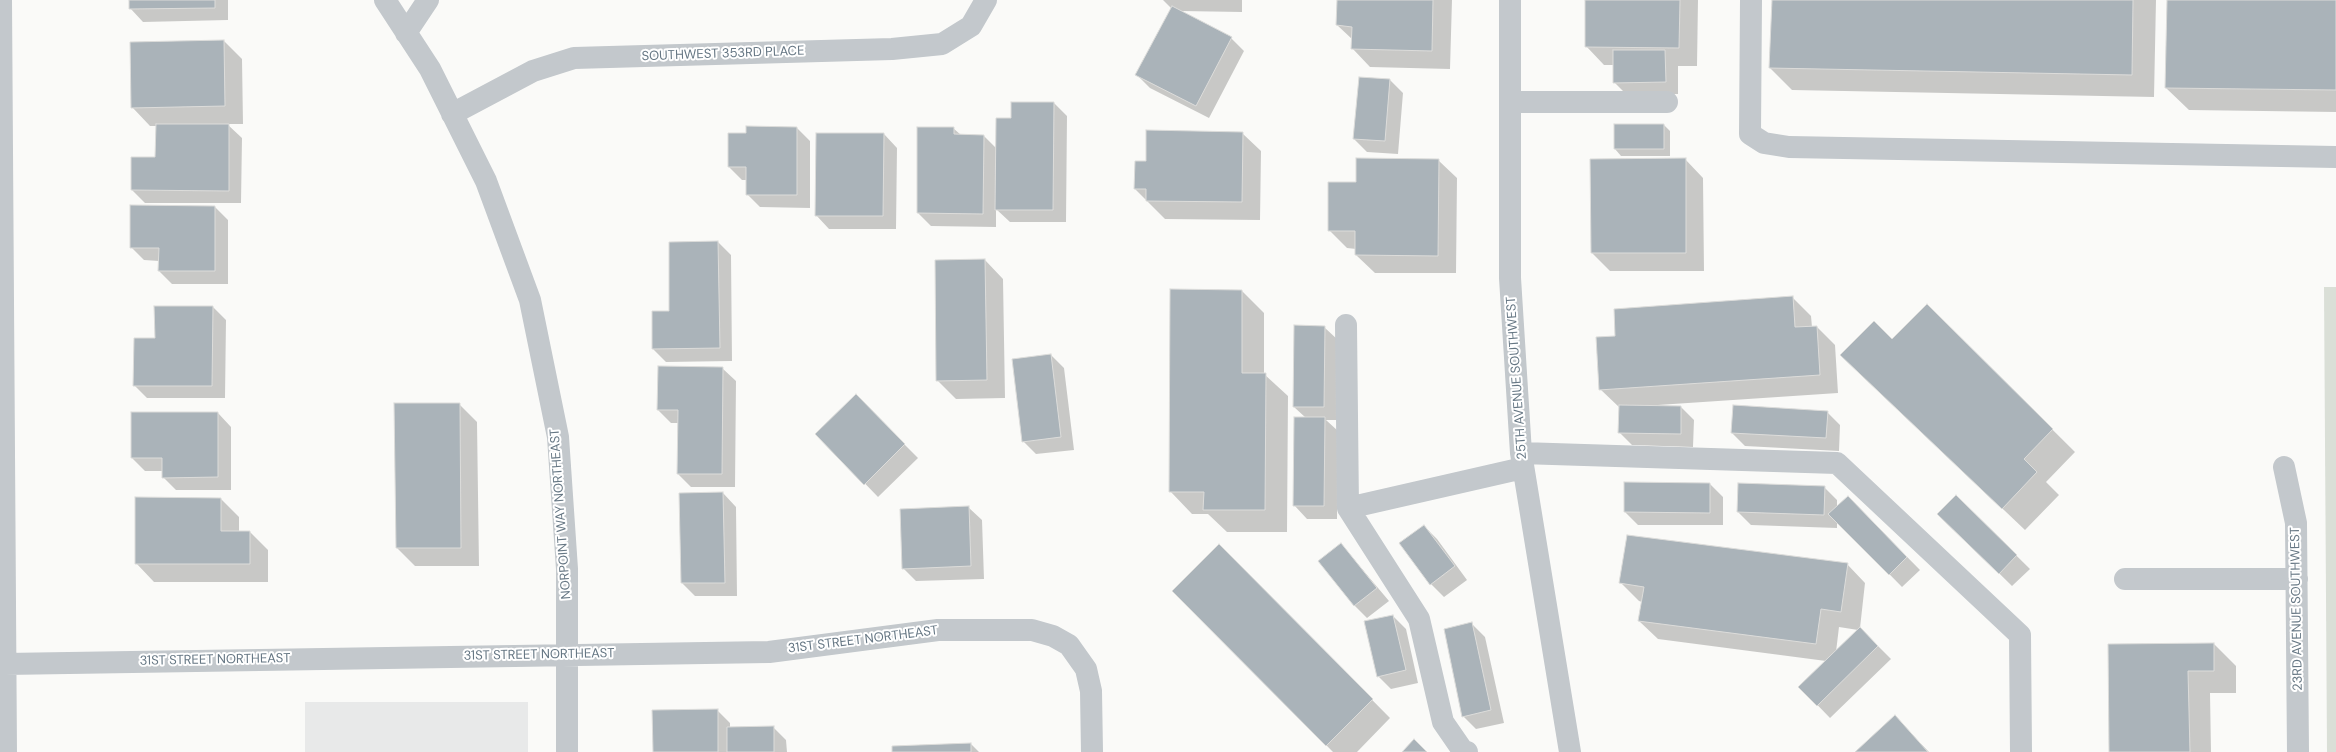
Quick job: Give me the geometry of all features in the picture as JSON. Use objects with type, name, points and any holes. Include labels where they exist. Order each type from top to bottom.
[{"type":"street","points":[[1,0],[6,752]]},
{"type":"street","name":"NORPOINT WAY NORTHEAST","points":[[385,0],[430,69],[486,181],[530,300],[558,438],[567,569],[567,752]]},
{"type":"street","points":[[406,33],[428,0]]},
{"type":"street","name":"SOUTHWEST 353RD PLACE","points":[[452,114],[534,71],[574,58],[892,49],[942,44],[971,26],[986,0]]},
{"type":"street","name":"25TH AVENUE SOUTHWEST","points":[[1510,0],[1510,278],[1522,460],[1570,752]]},
{"type":"street","points":[[1751,0],[1750,134],[1764,143],[1789,148],[2336,157]]},
{"type":"street","points":[[1510,102],[1667,102]]},
{"type":"street","points":[[1346,325],[1348,508],[1419,619],[1443,722],[1463,751],[1467,752]]},
{"type":"street","points":[[1348,508],[1522,460],[1837,463],[2020,635],[2021,752]]},
{"type":"street","name":"23RD AVENUE SOUTHWEST","points":[[2284,467],[2296,523],[2298,752]]},
{"type":"street","points":[[2126,579],[2297,579]]},
{"type":"street","name":"31ST STREET NORTHEAST","points":[[5,664],[769,652],[938,630],[1032,630],[1053,636],[1069,645],[1086,669],[1091,692],[1092,752]]},
{"type":"shaded area","points":[[2324,287],[2336,287],[2336,752],[2327,752]]},
{"type":"shaded area","points":[[305,702],[528,702],[528,752],[305,752]]},
{"type":"building","points":[[129,0],[215,0],[215,8],[129,9]]},
{"type":"building","points":[[1337,0],[1433,0],[1432,51],[1351,49],[1352,27],[1336,25]]},
{"type":"building","points":[[1585,0],[1680,0],[1679,48],[1585,47]]},
{"type":"building","points":[[1772,0],[2133,0],[2132,75],[1769,68]]},
{"type":"building","points":[[2167,0],[2336,0],[2336,90],[2165,88]]},
{"type":"building","points":[[1172,6],[1232,37],[1196,106],[1135,75]]},
{"type":"building","points":[[224,40],[225,106],[131,108],[130,42]]},
{"type":"building","points":[[1613,50],[1665,50],[1666,82],[1613,83]]},
{"type":"building","points":[[1359,77],[1390,79],[1385,141],[1353,139]]},
{"type":"building","points":[[1011,102],[1054,102],[1053,210],[995,210],[996,118],[1011,118]]},
{"type":"building","points":[[156,124],[229,124],[229,191],[131,190],[131,157],[155,157]]},
{"type":"building","points":[[1614,124],[1664,124],[1664,149],[1614,149]]},
{"type":"building","points":[[746,126],[797,127],[797,195],[746,195],[746,167],[728,167],[728,133],[746,133]]},
{"type":"building","points":[[917,127],[954,127],[954,134],[984,135],[983,214],[917,213]]},
{"type":"building","points":[[1146,130],[1243,132],[1242,202],[1146,201],[1146,189],[1134,189],[1135,161],[1146,161]]},
{"type":"building","points":[[816,133],[884,133],[883,216],[815,216]]},
{"type":"building","points":[[1356,158],[1439,159],[1438,256],[1355,255],[1355,231],[1328,231],[1328,182],[1356,182]]},
{"type":"building","points":[[1686,158],[1686,253],[1591,253],[1590,159]]},
{"type":"building","points":[[130,205],[215,206],[215,271],[158,271],[159,248],[130,248]]},
{"type":"building","points":[[718,241],[720,348],[652,349],[652,311],[669,311],[669,242]]},
{"type":"building","points":[[985,259],[987,380],[936,381],[935,260]]},
{"type":"building","points":[[1170,289],[1242,290],[1242,373],[1266,373],[1265,510],[1203,510],[1204,492],[1169,492]]},
{"type":"building","points":[[1793,296],[1795,327],[1817,326],[1820,375],[1599,390],[1596,337],[1615,336],[1614,309]]},
{"type":"building","points":[[1927,304],[2053,429],[2024,459],[2037,472],[2002,509],[1840,355],[1874,321],[1892,339]]},
{"type":"building","points":[[154,306],[213,306],[212,386],[133,386],[134,338],[155,338]]},
{"type":"building","points":[[1294,325],[1325,326],[1324,407],[1293,407]]},
{"type":"building","points":[[1051,354],[1061,437],[1022,442],[1012,359]]},
{"type":"building","points":[[658,366],[723,367],[722,474],[677,474],[678,410],[657,410]]},
{"type":"building","points":[[856,394],[905,444],[864,485],[815,434]]},
{"type":"building","points":[[394,403],[460,403],[461,548],[396,548]]},
{"type":"building","points":[[1619,405],[1681,406],[1681,434],[1618,433]]},
{"type":"building","points":[[1733,405],[1828,411],[1826,438],[1731,433]]},
{"type":"building","points":[[131,412],[218,412],[218,477],[162,478],[162,458],[131,458]]},
{"type":"building","points":[[1294,417],[1325,417],[1324,506],[1293,506]]},
{"type":"building","points":[[1624,482],[1710,483],[1710,513],[1624,512]]},
{"type":"building","points":[[1738,483],[1825,486],[1824,515],[1737,512]]},
{"type":"building","points":[[723,492],[725,583],[681,583],[679,493]]},
{"type":"building","points":[[1956,495],[2017,555],[1999,574],[1937,514]]},
{"type":"building","points":[[1848,496],[1907,557],[1889,575],[1828,514]]},
{"type":"building","points":[[135,497],[221,498],[221,531],[250,531],[250,564],[135,564]]},
{"type":"building","points":[[969,506],[971,566],[902,569],[900,509]]},
{"type":"building","points":[[1424,525],[1455,566],[1430,585],[1399,543]]},
{"type":"building","points":[[1627,535],[1848,563],[1841,612],[1821,609],[1816,644],[1638,621],[1644,587],[1619,583]]},
{"type":"building","points":[[1341,543],[1377,588],[1354,606],[1318,561]]},
{"type":"building","points":[[1219,544],[1373,699],[1326,746],[1172,591]]},
{"type":"building","points":[[1393,615],[1406,670],[1377,677],[1364,621]]},
{"type":"building","points":[[1472,622],[1491,710],[1462,717],[1444,629]]},
{"type":"building","points":[[1860,627],[1878,646],[1817,706],[1798,687]]},
{"type":"building","points":[[2214,643],[2214,671],[2188,671],[2190,752],[2109,752],[2108,644]]},
{"type":"building","points":[[718,709],[718,752],[653,752],[652,710]]},
{"type":"building","points":[[1895,715],[1928,752],[1855,752]]},
{"type":"building","points":[[774,726],[774,752],[727,752],[727,727]]},
{"type":"building","points":[[1414,739],[1427,752],[1402,752]]},
{"type":"building","points":[[971,743],[971,752],[892,752],[892,746]]}]
